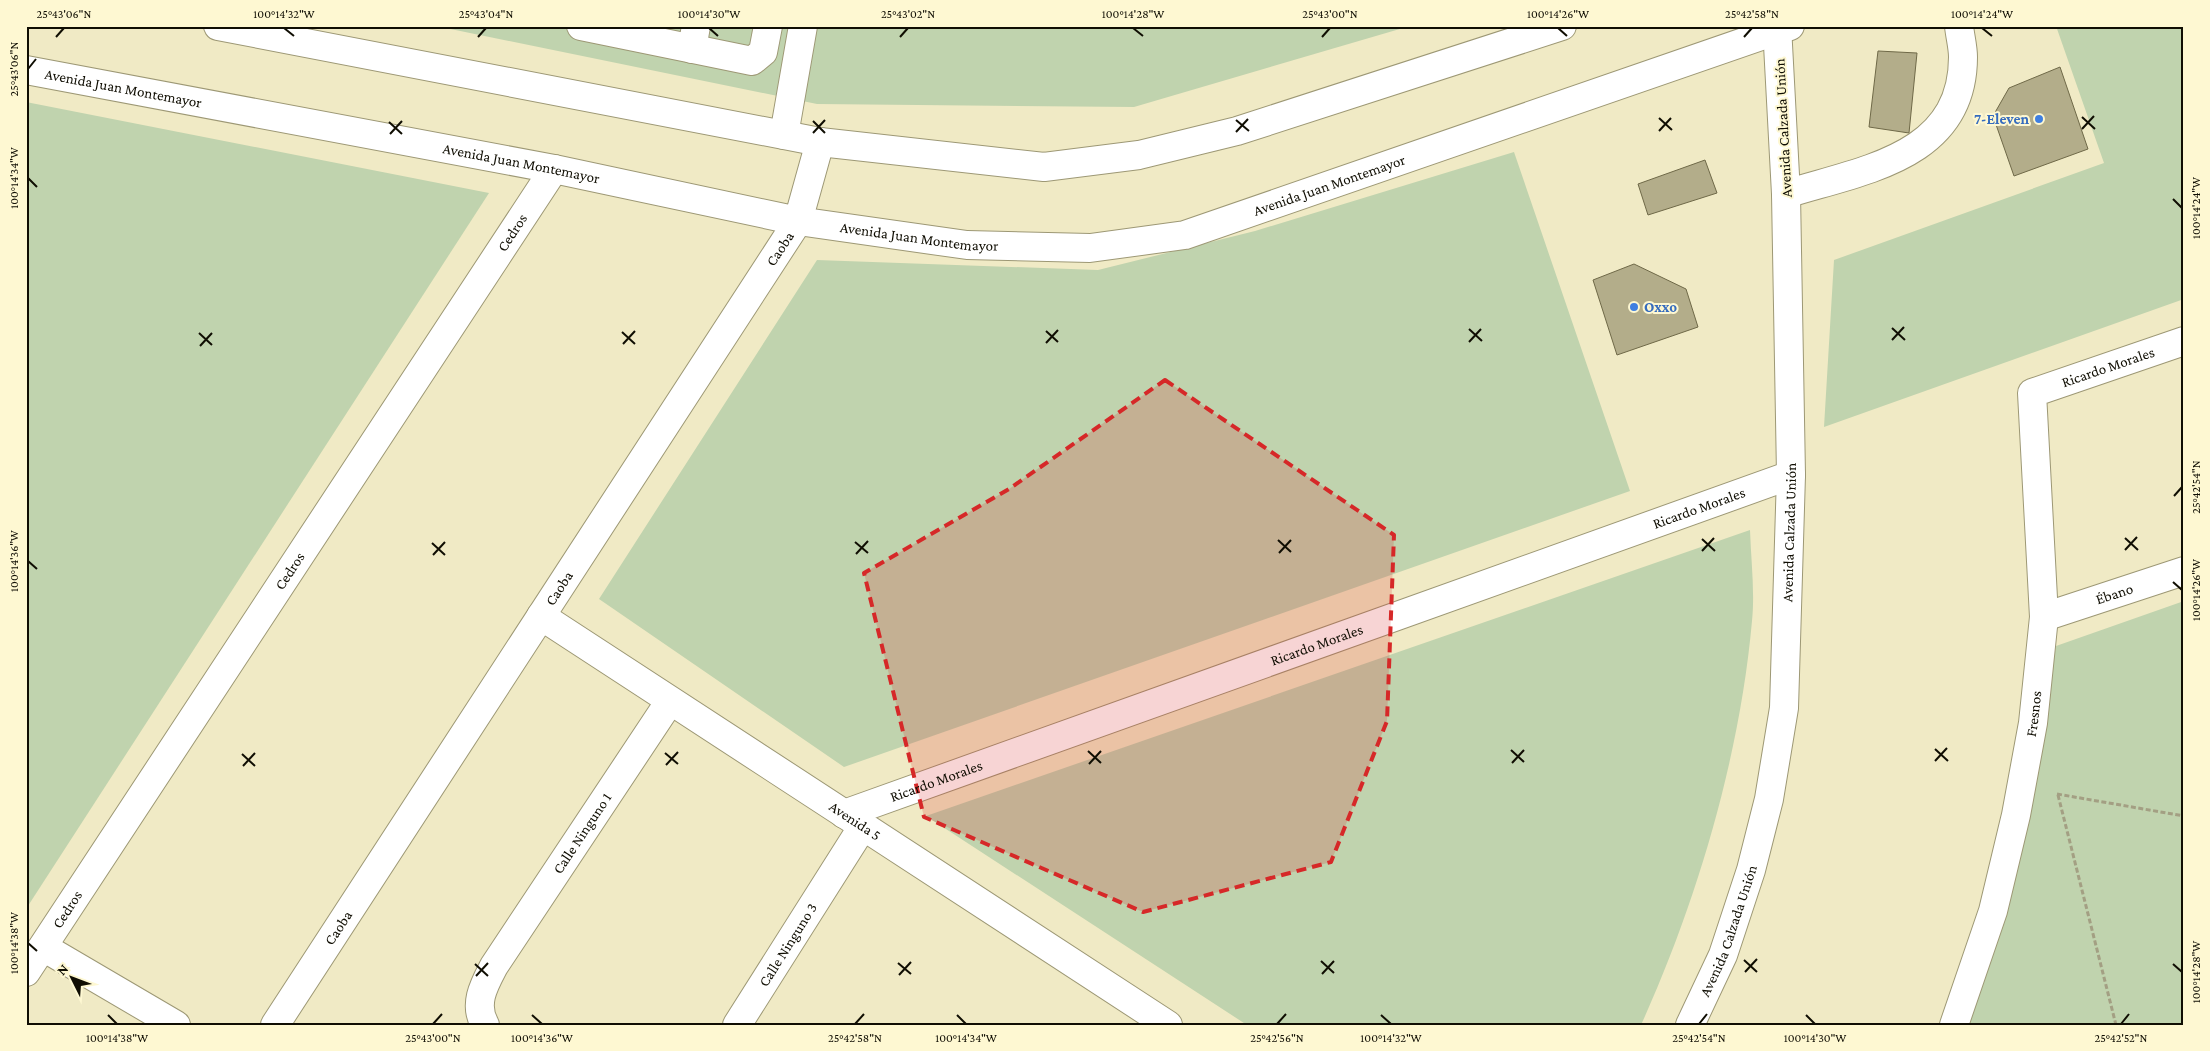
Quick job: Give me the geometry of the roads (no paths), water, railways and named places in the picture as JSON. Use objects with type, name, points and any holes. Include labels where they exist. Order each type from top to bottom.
[{"type":"street","points":[[218,26],[820,142],[1044,168],[1140,155],[1237,131],[1562,26]]},
{"type":"street","points":[[581,26],[694,38],[752,61],[763,52],[768,26]]},
{"type":"street","points":[[784,135],[803,26]]},
{"type":"street","points":[[1786,194],[1892,161],[1918,147],[1942,125],[1958,95],[1963,57],[1959,26]]},
{"type":"street","name":"Avenida Calzada Unión","points":[[1690,1025],[1723,956],[1751,870],[1769,799],[1784,708],[1791,475],[1782,28]]},
{"type":"street","name":"Avenida Juan Montemayor","points":[[26,70],[554,169],[798,221],[967,245],[1090,248],[1185,235],[1782,28]]},
{"type":"street","name":"Caoba","points":[[275,1025],[798,221],[820,142]]},
{"type":"street","name":"Cedros","points":[[26,972],[554,169]]},
{"type":"street","name":"Ricardo Morales","points":[[2032,393],[2184,341]]},
{"type":"street","name":"Fresnos","points":[[1954,1025],[1993,911],[2022,789],[2033,723],[2044,617],[2032,393]]},
{"type":"street","name":"Ricardo Morales","points":[[853,820],[1791,475]]},
{"type":"street","name":"Ébano","points":[[2044,617],[2184,571]]},
{"type":"street","name":"Avenida 5","points":[[541,616],[1168,1025]]},
{"type":"street","name":"Calle Ninguno 1","points":[[485,1025],[480,1017],[479,1005],[481,993],[494,966],[644,737],[670,701]]},
{"type":"street","name":"Calle Ninguno 3","points":[[737,1025],[838,865],[853,820]]},
{"type":"street","points":[[43,947],[176,1025]]},
{"type":"place","name":"7-Eleven","points":[[2039,119]]},
{"type":"place","name":"Oxxo","points":[[1634,307]]}]
